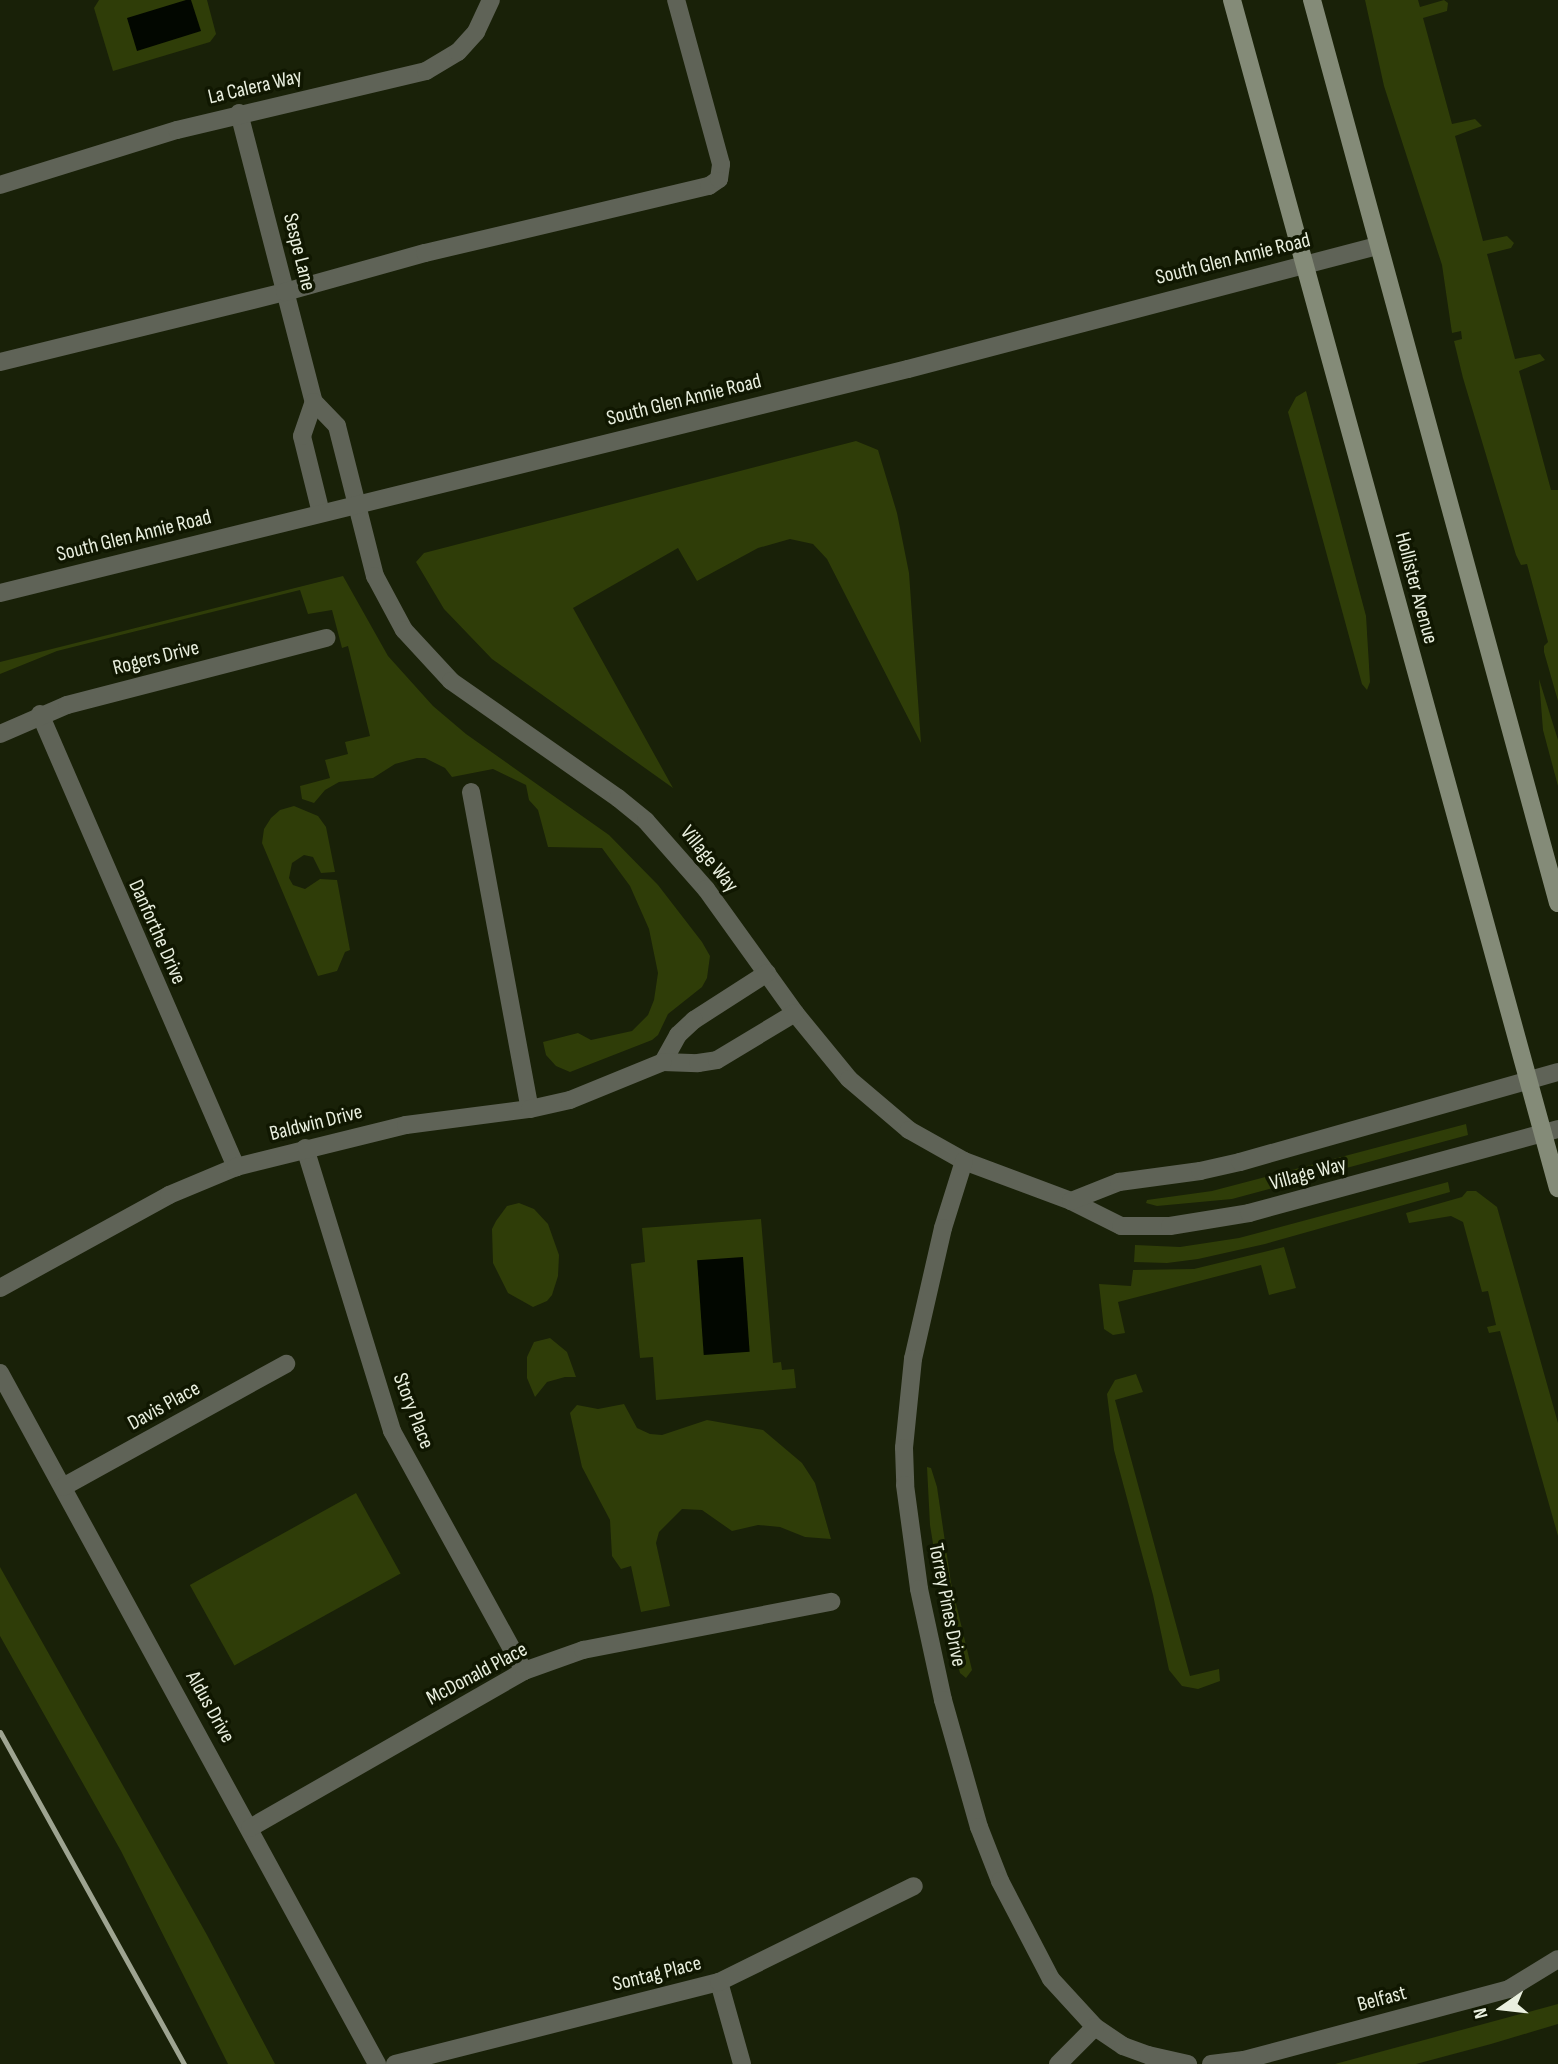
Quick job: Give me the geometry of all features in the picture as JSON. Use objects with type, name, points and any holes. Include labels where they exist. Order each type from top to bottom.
[{"type":"main road","name":"Hollister Avenue","points":[[1232,0],[1529,1080],[1551,1131],[1558,1188]]},
{"type":"main road","points":[[1312,0],[1558,903]]},
{"type":"street","name":"La Calera Way","points":[[0,185],[239,113],[404,78],[438,66],[458,52],[476,32],[491,0]]},
{"type":"street","points":[[0,362],[285,292],[425,253],[709,186],[719,179],[721,164],[676,0]]},
{"type":"street","name":"Sespe Lane","points":[[239,113],[314,402],[337,426],[357,504]]},
{"type":"street","name":"South Glen Annie Road","points":[[0,593],[908,369],[1378,246]]},
{"type":"street","points":[[314,402],[302,436],[321,513]]},
{"type":"street","name":"Village Way","points":[[357,504],[380,589],[404,630],[429,659],[481,705],[646,821],[685,862],[795,1013],[849,1079],[909,1130],[964,1161],[1071,1201],[1121,1226],[1197,1223],[1249,1213],[1551,1131]]},
{"type":"street","name":"Rogers Drive","points":[[0,734],[40,714],[327,638]]},
{"type":"street","name":"Danforthe Drive","points":[[40,714],[236,1167]]},
{"type":"street","points":[[471,792],[530,1109]]},
{"type":"street","points":[[663,1062],[678,1035],[694,1020],[767,973]]},
{"type":"street","name":"Baldwin Drive","points":[[0,1288],[169,1195],[236,1167],[406,1125],[530,1109],[594,1092],[663,1062],[698,1063],[718,1060],[795,1013]]},
{"type":"street","name":"Village Way","points":[[1071,1201],[1119,1182],[1240,1162],[1558,1072]]},
{"type":"street","name":"Story Place","points":[[305,1148],[393,1431],[524,1671]]},
{"type":"street","name":"Torrey Pines Drive","points":[[964,1161],[943,1228],[913,1359],[904,1448],[911,1541],[943,1700],[979,1827],[1000,1881],[1039,1959],[1072,2006],[1095,2027]]},
{"type":"street","name":"Davis Place","points":[[63,1487],[286,1364]]},
{"type":"street","name":"Aldus Drive","points":[[0,1373],[377,2064]]},
{"type":"street","name":"McDonald Place","points":[[250,1828],[524,1671],[583,1650],[831,1602]]},
{"type":"street","name":"Sontag Place","points":[[395,2064],[719,1982],[914,1886]]},
{"type":"street","name":"Belfast","points":[[1211,2064],[1244,2060],[1509,1989],[1558,1959]]},
{"type":"street","points":[[719,1982],[742,2064]]},
{"type":"street","points":[[1058,2064],[1095,2027],[1123,2046],[1148,2056],[1188,2064]]},
{"type":"green space","points":[[99,0],[207,0],[216,34],[210,42],[113,71],[94,8]]},
{"type":"green space","points":[[1365,0],[1418,0],[1420,7],[1444,0],[1448,3],[1447,11],[1423,18],[1452,124],[1475,119],[1482,126],[1455,136],[1483,241],[1507,236],[1514,243],[1511,248],[1487,254],[1515,359],[1540,354],[1545,360],[1519,371],[1551,490],[1558,490],[1558,701],[1544,652],[1544,646],[1548,642],[1527,564],[1521,565],[1516,555],[1463,378],[1454,341],[1462,339],[1461,331],[1452,333],[1442,265],[1384,86]]},
{"type":"green space","points":[[1306,391],[1366,616],[1370,682],[1367,690],[1362,684],[1288,412],[1296,397]]},
{"type":"green space","points":[[856,441],[878,450],[897,513],[909,573],[921,743],[827,559],[813,544],[790,539],[758,548],[697,581],[678,548],[573,608],[673,788],[492,659],[444,609],[416,562],[424,553]]},
{"type":"green space","points":[[343,576],[388,656],[433,706],[466,734],[609,835],[658,885],[702,942],[710,956],[707,978],[702,987],[668,1014],[658,1035],[652,1040],[570,1072],[556,1066],[546,1055],[543,1042],[578,1033],[591,1040],[632,1031],[648,1015],[654,1000],[658,973],[649,929],[630,886],[602,848],[548,847],[538,810],[529,800],[526,785],[493,769],[452,777],[445,768],[425,758],[417,758],[395,764],[373,778],[339,782],[325,790],[314,803],[302,799],[300,786],[330,778],[325,760],[348,754],[345,742],[370,736],[348,646],[342,648],[332,610],[308,614],[300,590],[57,651],[0,674],[0,662]]},
{"type":"green space","points":[[1539,679],[1558,740],[1558,786],[1543,730]]},
{"type":"green space","points":[[294,806],[318,816],[326,827],[335,872],[321,873],[313,857],[304,855],[292,863],[289,878],[293,885],[305,889],[320,879],[337,880],[350,950],[345,952],[337,971],[318,976],[262,843],[264,829],[271,818],[280,810]]},
{"type":"green space","points":[[1466,1124],[1468,1135],[1232,1199],[1157,1206],[1146,1203],[1147,1200],[1212,1191]]},
{"type":"green space","points":[[1448,1182],[1450,1192],[1265,1244],[1198,1259],[1167,1263],[1134,1262],[1135,1245],[1180,1247],[1239,1238]]},
{"type":"green space","points":[[1467,1191],[1476,1191],[1497,1207],[1558,1423],[1558,1536],[1500,1331],[1489,1333],[1487,1327],[1496,1325],[1488,1291],[1482,1292],[1463,1222],[1451,1216],[1409,1223],[1406,1213],[1462,1197]]},
{"type":"green space","points":[[519,1203],[534,1209],[548,1224],[559,1255],[558,1276],[552,1295],[547,1301],[533,1307],[508,1293],[493,1263],[492,1229],[507,1206]]},
{"type":"green space","points":[[761,1219],[773,1363],[781,1362],[782,1370],[794,1369],[796,1388],[656,1400],[653,1357],[640,1358],[631,1264],[645,1262],[642,1228]]},
{"type":"green space","points":[[1284,1247],[1296,1288],[1269,1295],[1261,1265],[1118,1302],[1125,1333],[1113,1335],[1104,1329],[1099,1284],[1131,1286],[1133,1270],[1194,1269]]},
{"type":"green space","points":[[550,1338],[567,1352],[576,1377],[547,1382],[535,1397],[527,1378],[527,1357],[534,1342]]},
{"type":"green space","points":[[1136,1374],[1143,1392],[1115,1400],[1190,1676],[1219,1669],[1220,1681],[1198,1689],[1182,1686],[1169,1670],[1153,1595],[1114,1450],[1107,1394],[1115,1380]]},
{"type":"green space","points":[[624,1404],[637,1428],[650,1434],[662,1435],[707,1420],[763,1430],[802,1463],[815,1483],[831,1539],[805,1537],[780,1527],[758,1525],[732,1531],[702,1510],[682,1509],[659,1532],[656,1543],[670,1606],[641,1612],[631,1566],[621,1569],[612,1556],[610,1520],[582,1467],[570,1413],[577,1405],[598,1409]]},
{"type":"green space","points":[[927,1467],[931,1468],[937,1487],[951,1583],[972,1670],[966,1678],[960,1673],[944,1612],[930,1525]]},
{"type":"green space","points":[[356,1493],[401,1573],[234,1666],[190,1585]]},
{"type":"green space","points":[[0,1567],[207,1935],[275,2064],[228,2064],[121,1851],[0,1636]]},
{"type":"green space","points":[[1558,2004],[1558,2024],[1491,2044],[1416,2064],[1335,2064]]},
{"type":"shaded area","points":[[191,0],[201,31],[137,51],[127,18]]},
{"type":"shaded area","points":[[743,1257],[750,1352],[704,1355],[697,1260]]},
{"type":"railway","points":[[0,1732],[184,2064]]}]
